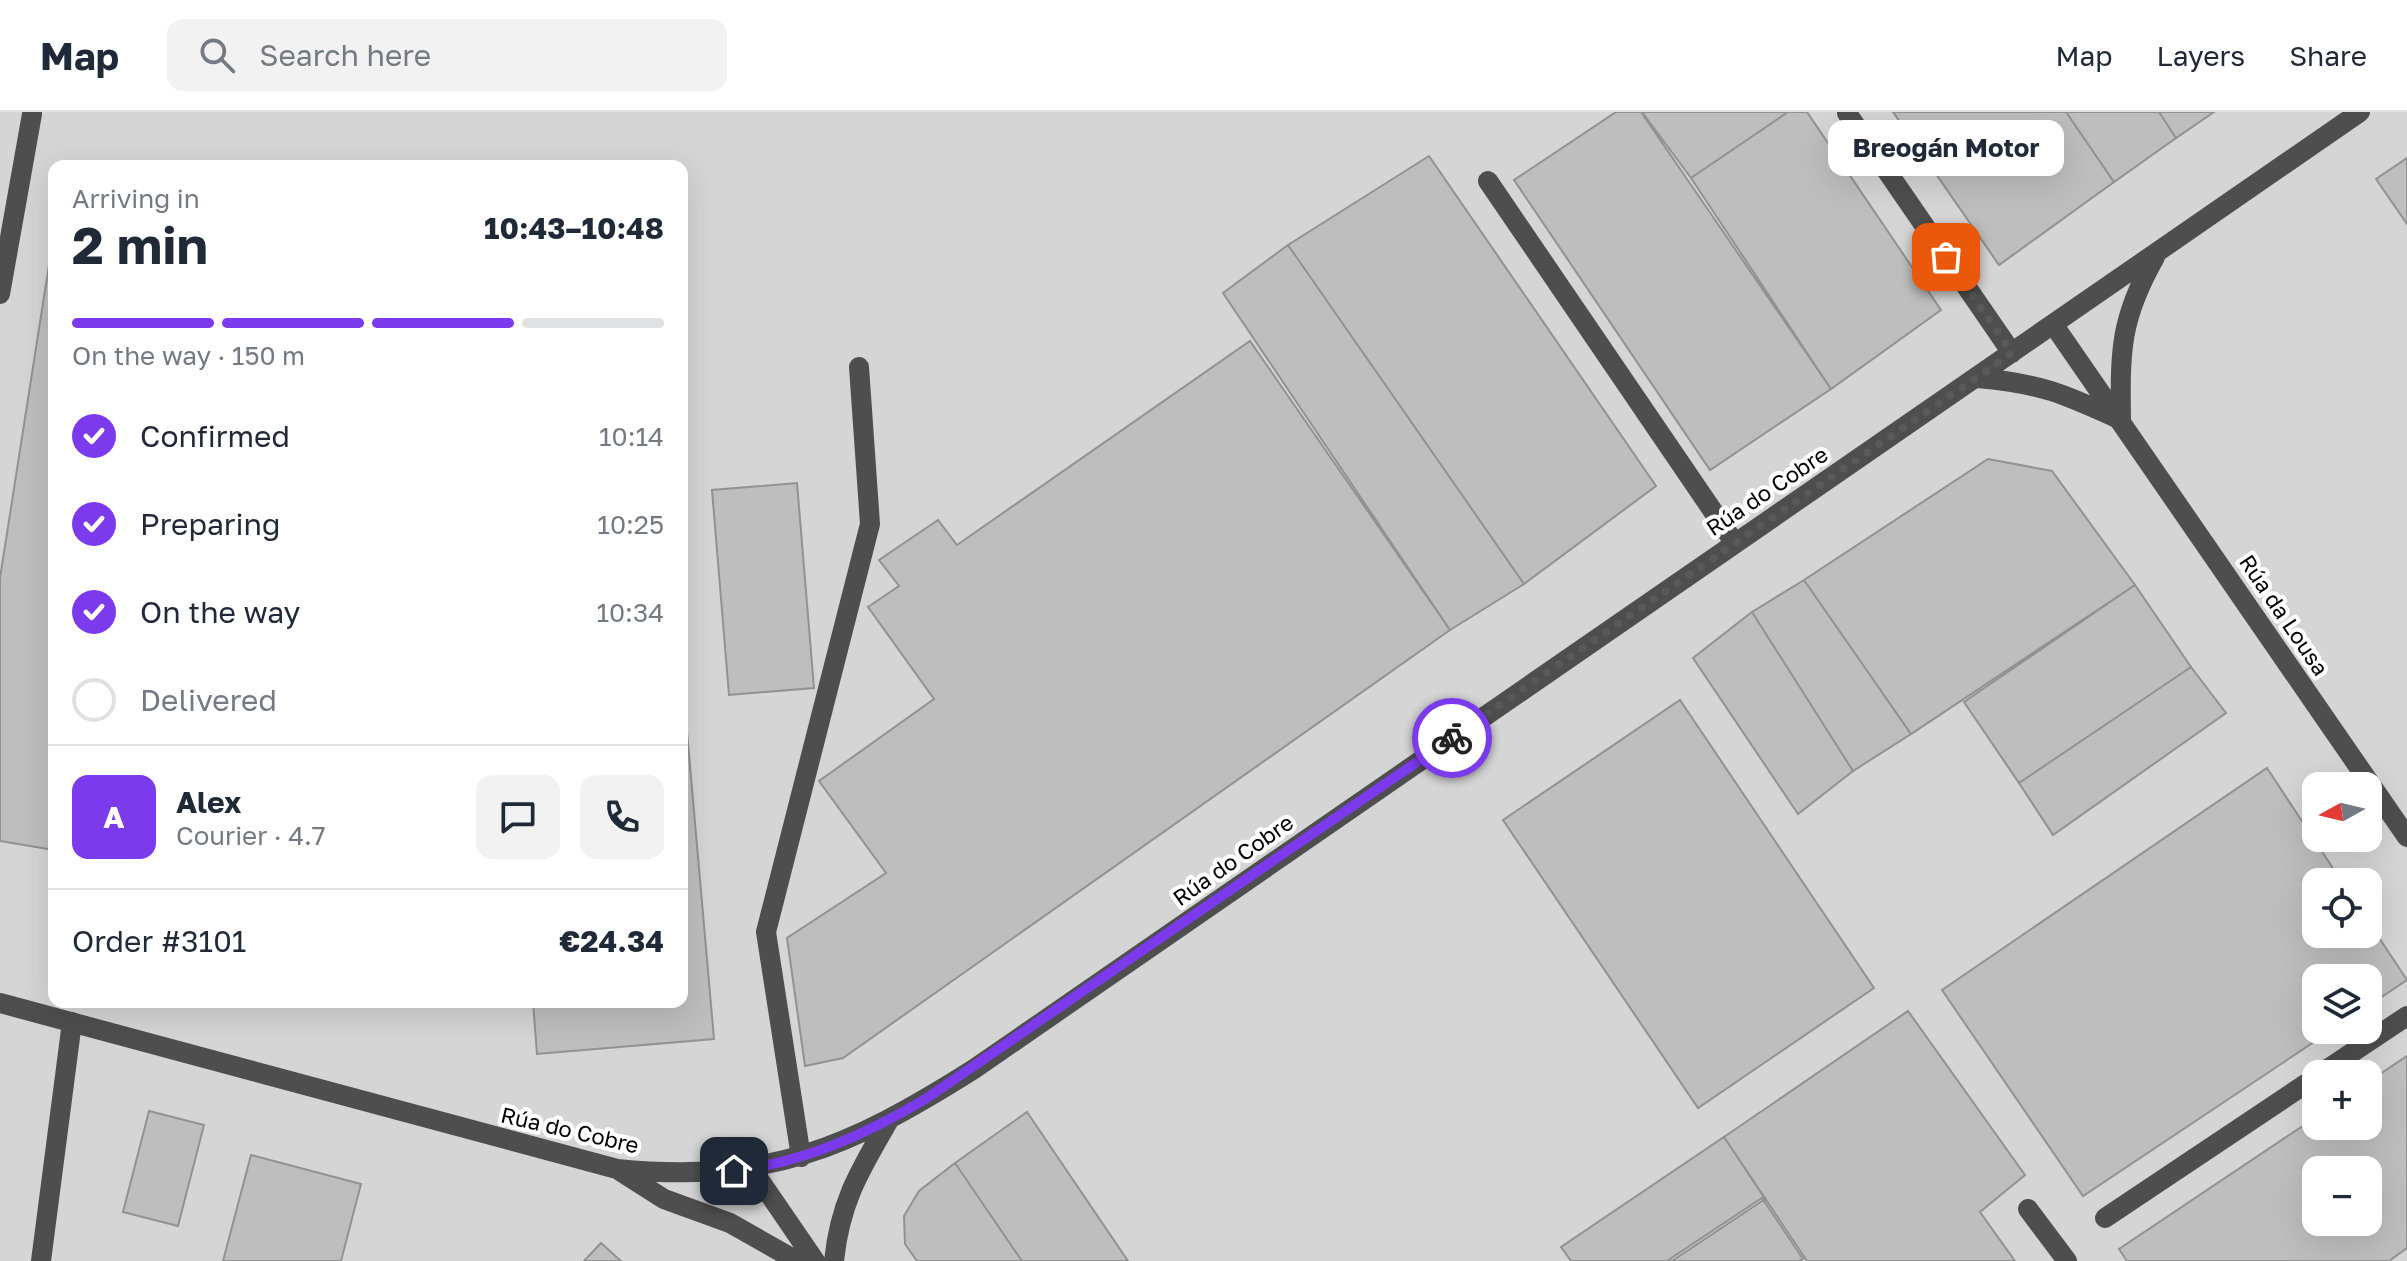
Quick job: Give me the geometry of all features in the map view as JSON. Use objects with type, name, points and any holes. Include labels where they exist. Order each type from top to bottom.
[{"type":"street","name":"Rúa do Cobre","points":[[0,1003],[617,1169],[670,1174],[752,1169],[801,1157],[889,1120],[974,1069],[2360,112]]},
{"type":"street","points":[[1847,113],[2012,353]]},
{"type":"street","points":[[0,294],[32,114]]},
{"type":"street","points":[[1488,181],[1734,542]]},
{"type":"street","points":[[1977,378],[2028,382],[2056,390],[2121,420],[2120,359],[2124,323],[2135,292],[2159,250]]},
{"type":"street","name":"Rúa da Lousa","points":[[2053,324],[2407,837]]},
{"type":"street","points":[[801,1157],[766,932],[870,524],[859,367]]},
{"type":"street","points":[[2341,1060],[2407,1016]]},
{"type":"street","points":[[41,1261],[72,1022]]},
{"type":"street","points":[[2105,1218],[2302,1086]]},
{"type":"street","points":[[834,1261],[843,1207],[854,1180],[889,1120]]},
{"type":"street","points":[[617,1169],[664,1199],[730,1223],[797,1261]]},
{"type":"street","points":[[752,1169],[815,1261]]},
{"type":"street","points":[[2028,1209],[2067,1261]]},
{"type":"shaded area","points":[[0,112],[2407,112],[2407,1261],[0,1261]]},
{"type":"building","points":[[1616,112],[1641,112],[1831,389],[1710,470],[1514,180]]},
{"type":"building","points":[[1642,112],[1788,112],[1691,178]]},
{"type":"building","points":[[1788,112],[1807,112],[1941,310],[1831,389],[1691,178]]},
{"type":"building","points":[[1893,112],[2066,112],[2114,182],[1999,265]]},
{"type":"building","points":[[2066,112],[2159,112],[2176,138],[2114,182]]},
{"type":"building","points":[[2159,112],[2214,112],[2176,138]]},
{"type":"building","points":[[1429,156],[1656,486],[1524,584],[1288,245]]},
{"type":"building","points":[[2407,158],[2407,224],[2376,179]]},
{"type":"building","points":[[1288,245],[1524,584],[1450,630],[1223,293]]},
{"type":"building","points":[[48,271],[48,849],[0,841],[0,578]]},
{"type":"building","points":[[1250,341],[1450,630],[843,1058],[805,1066],[787,938],[886,873],[819,781],[934,699],[868,607],[899,586],[879,560],[938,520],[957,545]]},
{"type":"building","points":[[1988,459],[2052,471],[2135,585],[1911,734],[1804,580]]},
{"type":"building","points":[[797,483],[814,688],[729,695],[712,490]]},
{"type":"building","points":[[1804,580],[1911,734],[1853,771],[1752,612]]},
{"type":"building","points":[[2135,585],[2191,667],[2019,783],[1964,702]]},
{"type":"building","points":[[1752,612],[1853,771],[1798,814],[1693,658]]},
{"type":"building","points":[[2191,667],[2226,713],[2053,835],[2019,783]]},
{"type":"building","points":[[1680,700],[1874,988],[1698,1108],[1503,820]]},
{"type":"building","points":[[688,743],[714,1039],[537,1054],[533,1008],[688,1008]]},
{"type":"building","points":[[2267,768],[2302,821],[2302,852],[2322,852],[2333,868],[2302,868],[2302,948],[2382,948],[2382,942],[2407,980],[2382,997],[2382,964],[2302,964],[2302,1044],[2311,1044],[2083,1196],[1942,990]]},
{"type":"building","points":[[1908,1011],[2025,1175],[1980,1212],[2015,1261],[1807,1261],[1724,1137]]},
{"type":"building","points":[[2407,1056],[2407,1248],[2389,1261],[2127,1261],[2119,1249],[2302,1126],[2302,1140],[2382,1140],[2382,1073]]},
{"type":"building","points":[[149,1111],[204,1125],[178,1226],[123,1212]]},
{"type":"building","points":[[1027,1112],[1128,1261],[1022,1261],[955,1163]]},
{"type":"building","points":[[1724,1137],[1765,1199],[1672,1261],[1571,1261],[1561,1247]]},
{"type":"building","points":[[251,1155],[361,1184],[341,1261],[223,1261]]},
{"type":"building","points":[[955,1163],[1022,1261],[917,1261],[905,1244],[904,1216],[919,1191]]},
{"type":"building","points":[[1762,1198],[1803,1259],[1667,1261]]},
{"type":"building","points":[[601,1243],[621,1261],[584,1261]]},
{"type":"way so far","points":[[1452,738],[2012,353],[1946,257]]},
{"type":"place","name":"Breogán Motor","points":[[1946,257]]},
{"type":"route","points":[[734,1171],[801,1157],[840,1144],[927,1098],[974,1069],[1452,738]]}]
